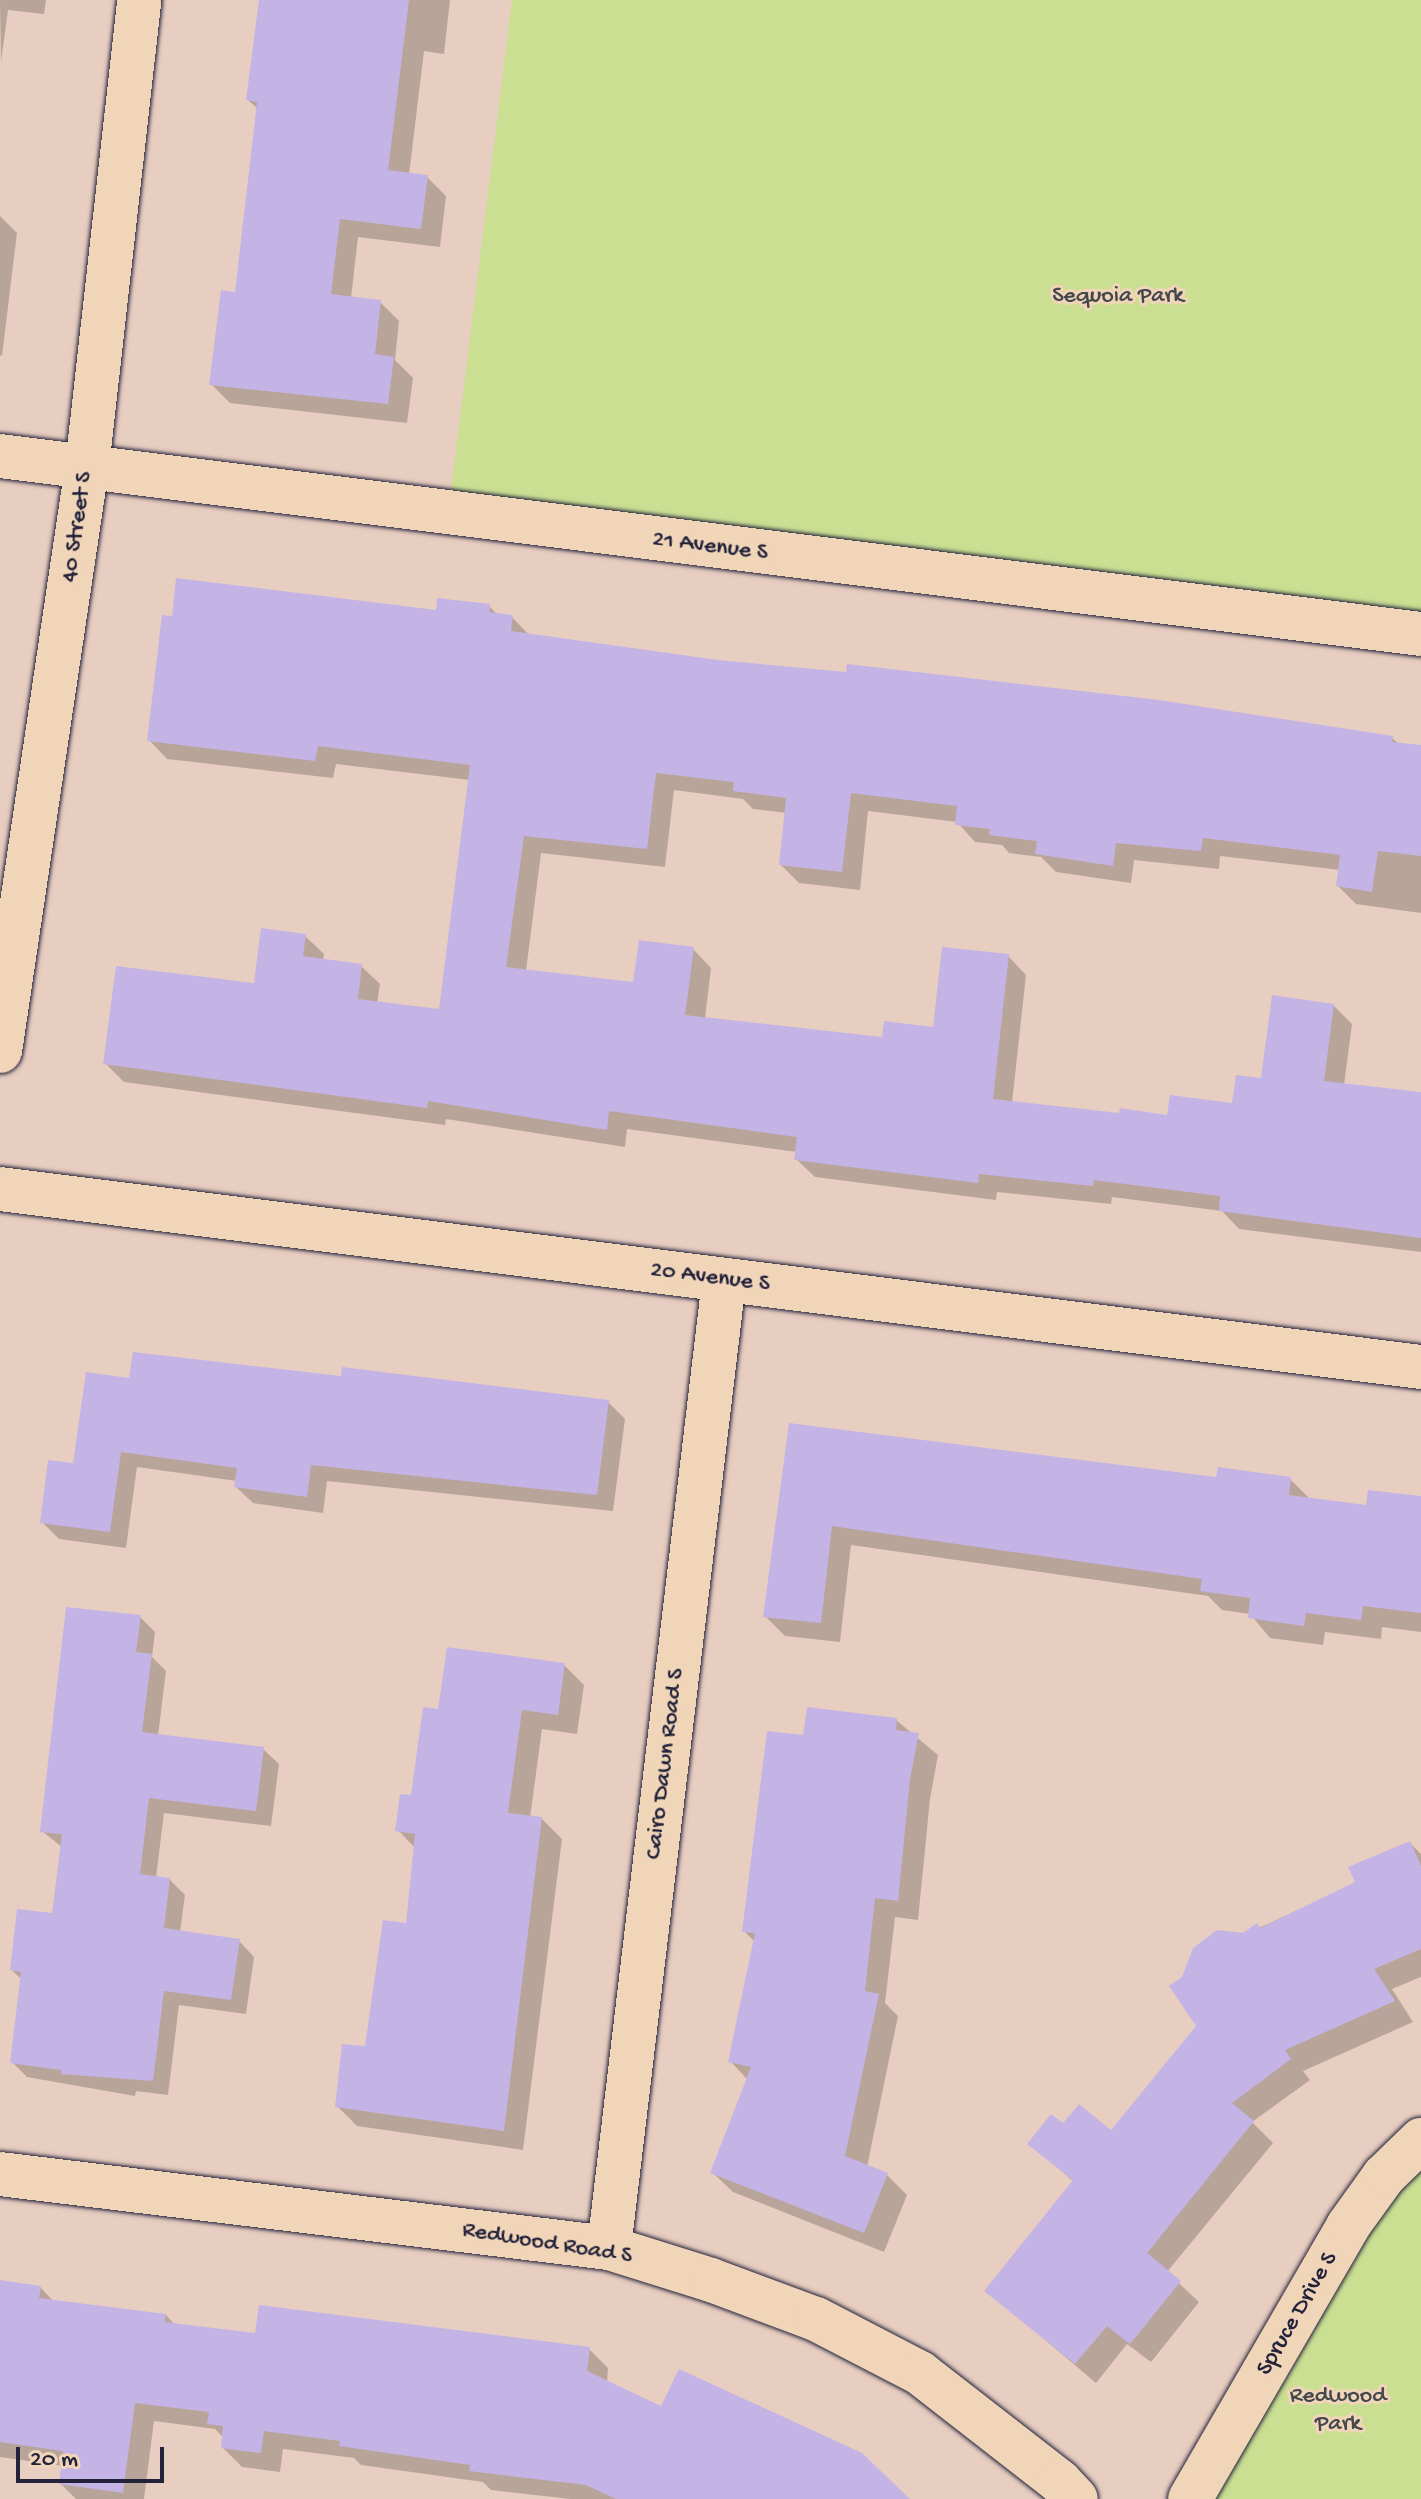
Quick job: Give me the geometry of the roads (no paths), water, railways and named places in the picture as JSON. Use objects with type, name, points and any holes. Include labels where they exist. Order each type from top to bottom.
[{"type":"street","name":"40 Street S","points":[[0,1051],[87,467],[139,0]]},
{"type":"street","name":"21 Avenue S","points":[[0,456],[1421,634]]},
{"type":"street","name":"20 Avenue S","points":[[0,1189],[1421,1367]]},
{"type":"street","name":"Cairo Dawn Road S","points":[[609,2248],[724,1280]]},
{"type":"street","name":"Spruce Drive S","points":[[1190,2499],[1348,2226],[1384,2176],[1421,2140]]},
{"type":"street","name":"Redwood Road S","points":[[0,2174],[609,2248],[711,2280],[816,2319],[920,2373],[1060,2482],[1076,2499]]},
{"type":"park label","name":"Sequoia Park","points":[[1118,297]]},
{"type":"park label","name":"Redwood Park","points":[[1338,2411]]}]
